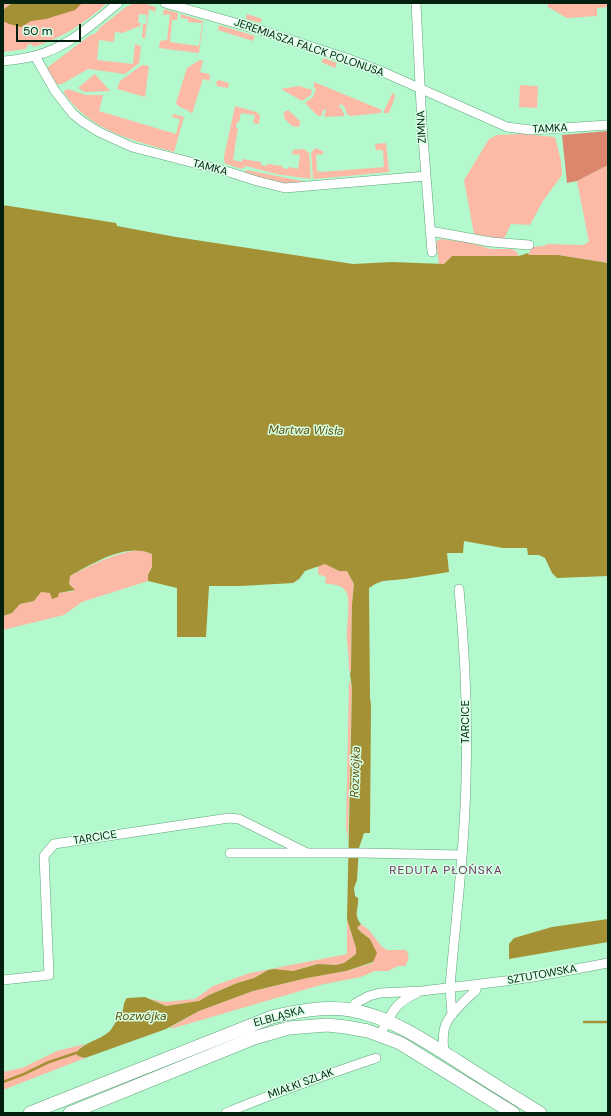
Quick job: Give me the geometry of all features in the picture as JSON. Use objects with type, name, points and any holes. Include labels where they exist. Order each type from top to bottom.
[{"type":"main road","name":"ELBLĄSKA","points":[[30,1113],[272,1017],[308,1009],[350,1010],[387,1021],[403,1028],[540,1113]]},
{"type":"main road","name":"ELBLĄSKA","points":[[70,1113],[254,1038],[299,1026],[327,1025],[354,1028],[380,1035],[400,1043],[514,1113]]},
{"type":"street","points":[[3,61],[35,56],[69,41],[118,3]]},
{"type":"street","name":"JEREMIASZA FALCK POLONUSA","points":[[165,3],[263,31],[346,58],[383,72],[493,121]]},
{"type":"street","name":"ZIMNA","points":[[416,3],[420,89],[432,252]]},
{"type":"street","name":"TAMKA","points":[[35,56],[55,91],[73,114],[99,132],[132,147],[285,188],[426,176]]},
{"type":"street","name":"TAMKA","points":[[493,121],[507,126],[531,130],[608,124]]},
{"type":"street","points":[[430,231],[491,242],[529,245]]},
{"type":"street","name":"TARCICE","points":[[452,1015],[450,988],[462,855],[466,778],[465,653],[459,589]]},
{"type":"street","name":"TARCICE","points":[[3,980],[49,975],[44,856],[54,844],[228,818],[239,819],[307,853]]},
{"type":"street","name":"TARCICE","points":[[230,853],[462,855]]},
{"type":"street","name":"SZTUTOWSKA","points":[[350,1010],[356,1003],[368,996],[380,993],[450,988],[533,977],[608,963]]},
{"type":"street","points":[[444,1053],[443,1038],[446,1024],[452,1015],[476,990],[477,984]]},
{"type":"street","name":"SZTUTOWSKA","points":[[380,1035],[396,1007],[404,999],[422,991]]},
{"type":"street","name":"MIAŁKI SZLAK","points":[[226,1113],[304,1082],[376,1058]]},
{"type":"shaded area","points":[[3,3],[107,3],[82,23],[54,39],[34,47],[31,44],[28,45],[26,49],[3,52]]},
{"type":"shaded area","points":[[134,3],[156,7],[155,12],[149,9],[145,38],[142,38],[143,24],[146,24],[147,15],[139,14],[138,23],[141,23],[140,26],[122,33],[115,32],[114,42],[99,40],[97,60],[133,64],[135,44],[141,46],[139,63],[125,74],[88,69],[62,84],[57,84],[47,69],[48,67],[92,34],[93,35],[99,30],[98,29],[126,7]]},
{"type":"shaded area","points":[[608,3],[608,7],[597,8],[597,16],[567,18],[548,7],[547,4]]},
{"type":"shaded area","points":[[164,9],[178,13],[177,20],[172,20],[170,42],[199,46],[202,23],[188,22],[188,19],[181,18],[181,14],[203,21],[199,53],[159,48],[160,41],[167,40],[170,14],[163,15]]},
{"type":"shaded area","points":[[247,14],[262,19],[260,23],[246,19]]},
{"type":"shaded area","points":[[219,25],[255,36],[253,41],[218,30]]},
{"type":"shaded area","points":[[324,58],[337,63],[335,68],[321,62]]},
{"type":"shaded area","points":[[200,60],[203,61],[200,72],[209,74],[210,77],[209,81],[203,79],[192,114],[176,103],[187,68]]},
{"type":"shaded area","points":[[142,65],[149,66],[145,97],[117,89],[120,81]]},
{"type":"shaded area","points":[[95,74],[110,91],[85,92],[78,88]]},
{"type":"shaded area","points":[[219,80],[229,83],[228,88],[217,86],[216,82]]},
{"type":"shaded area","points":[[314,82],[382,110],[380,113],[350,116],[347,114],[344,106],[340,104],[339,107],[345,116],[324,117],[326,110],[324,109],[321,116],[318,116],[305,103],[313,97],[316,89],[314,88]]},
{"type":"shaded area","points":[[520,85],[538,86],[537,108],[519,107]]},
{"type":"shaded area","points":[[299,86],[312,90],[311,95],[302,101],[281,89]]},
{"type":"shaded area","points":[[68,89],[86,95],[103,95],[99,111],[176,134],[180,119],[172,117],[173,114],[184,117],[174,152],[127,138],[99,125],[75,106],[64,93],[64,91]]},
{"type":"shaded area","points":[[394,93],[395,97],[389,113],[383,113],[392,94]]},
{"type":"shaded area","points":[[235,106],[256,112],[260,115],[259,124],[253,123],[255,115],[241,113],[239,122],[237,122],[236,128],[238,128],[233,160],[242,162],[242,159],[261,162],[261,165],[267,166],[267,164],[283,166],[282,168],[288,169],[289,167],[298,169],[300,155],[292,154],[293,150],[304,149],[309,153],[311,179],[276,174],[246,166],[242,169],[226,164],[224,157]]},
{"type":"shaded area","points":[[288,110],[300,121],[300,125],[298,127],[292,126],[284,118],[284,112]]},
{"type":"shaded area","points":[[608,131],[608,165],[577,181],[567,183],[562,135]]},
{"type":"shaded area","points":[[523,134],[555,137],[561,161],[562,175],[543,201],[530,225],[511,224],[504,239],[474,234],[464,180],[489,139],[497,135]]},
{"type":"shaded area","points":[[386,143],[389,172],[313,178],[311,153],[315,148],[323,151],[323,154],[316,155],[317,171],[321,172],[384,167],[383,150],[376,150],[375,144]]},
{"type":"shaded area","points":[[608,165],[608,263],[558,255],[528,255],[532,247],[544,246],[547,244],[583,245],[589,242],[577,181]]},
{"type":"shaded area","points":[[247,170],[307,182],[275,182],[243,173]]},
{"type":"shaded area","points":[[441,239],[471,243],[491,249],[512,249],[517,252],[519,256],[452,256],[444,264],[439,264],[436,243]]},
{"type":"shaded area","points":[[140,550],[152,554],[152,567],[148,575],[148,581],[82,602],[64,615],[3,630],[3,616],[12,613],[20,604],[34,601],[41,592],[59,593],[74,591],[69,584],[70,576],[112,556]]},
{"type":"shaded area","points":[[325,564],[339,571],[347,571],[354,584],[352,604],[351,670],[349,671],[347,594],[341,587],[325,583],[326,577],[318,574],[318,565]]},
{"type":"shaded area","points":[[349,681],[352,688],[348,839],[346,827]]},
{"type":"shaded area","points":[[347,919],[356,948],[356,954],[344,963],[336,965],[318,964],[293,971],[274,969],[268,970],[254,978],[237,983],[199,1001],[166,1006],[151,999],[165,1002],[195,999],[213,986],[250,973],[347,954]]},
{"type":"shaded area","points":[[361,924],[369,930],[382,947],[387,950],[406,950],[408,958],[405,966],[398,966],[388,971],[375,971],[361,977],[324,984],[174,1028],[169,1028],[199,1011],[253,991],[307,978],[346,971],[373,963],[370,939],[357,928]]},
{"type":"shaded area","points":[[85,1044],[79,1049],[78,1056],[85,1058],[3,1090],[3,1072],[22,1068],[57,1051]]},
{"type":"water","points":[[12,3],[82,3],[75,10],[46,19],[31,21],[21,27],[3,21],[3,10]]},
{"type":"water","name":"Martwa Wisła","points":[[3,205],[116,223],[117,226],[176,237],[353,264],[392,262],[444,264],[452,256],[519,256],[528,253],[529,255],[558,255],[608,263],[608,576],[557,578],[552,573],[545,558],[539,555],[528,555],[527,548],[503,548],[464,541],[463,553],[447,553],[449,572],[383,581],[369,588],[371,705],[370,833],[364,833],[359,848],[357,880],[354,888],[355,896],[358,898],[357,918],[361,924],[357,928],[370,939],[377,953],[373,962],[346,971],[307,978],[253,991],[199,1011],[166,1029],[85,1058],[78,1056],[76,1053],[88,1043],[110,1031],[122,1013],[124,1003],[127,998],[145,997],[166,1006],[199,1001],[237,983],[254,978],[268,970],[274,969],[293,971],[318,964],[336,965],[344,963],[356,954],[356,948],[347,919],[352,688],[350,674],[354,584],[347,571],[339,571],[325,564],[305,571],[299,579],[293,583],[209,586],[206,637],[177,637],[177,588],[148,581],[148,575],[152,567],[152,554],[142,551],[131,551],[110,556],[70,576],[69,584],[75,590],[59,593],[58,597],[52,599],[50,593],[41,592],[34,601],[20,604],[12,613],[3,616]]},
{"type":"water","points":[[608,919],[608,942],[509,959],[509,944],[514,938],[552,927]]},
{"type":"waterway","points":[[584,1022],[608,1022]]},
{"type":"waterway","name":"Rozwójka","points":[[3,1082],[49,1062],[79,1052]]},
{"type":"district","name":"REDUTA PŁOŃSKA","points":[[446,871]]}]
